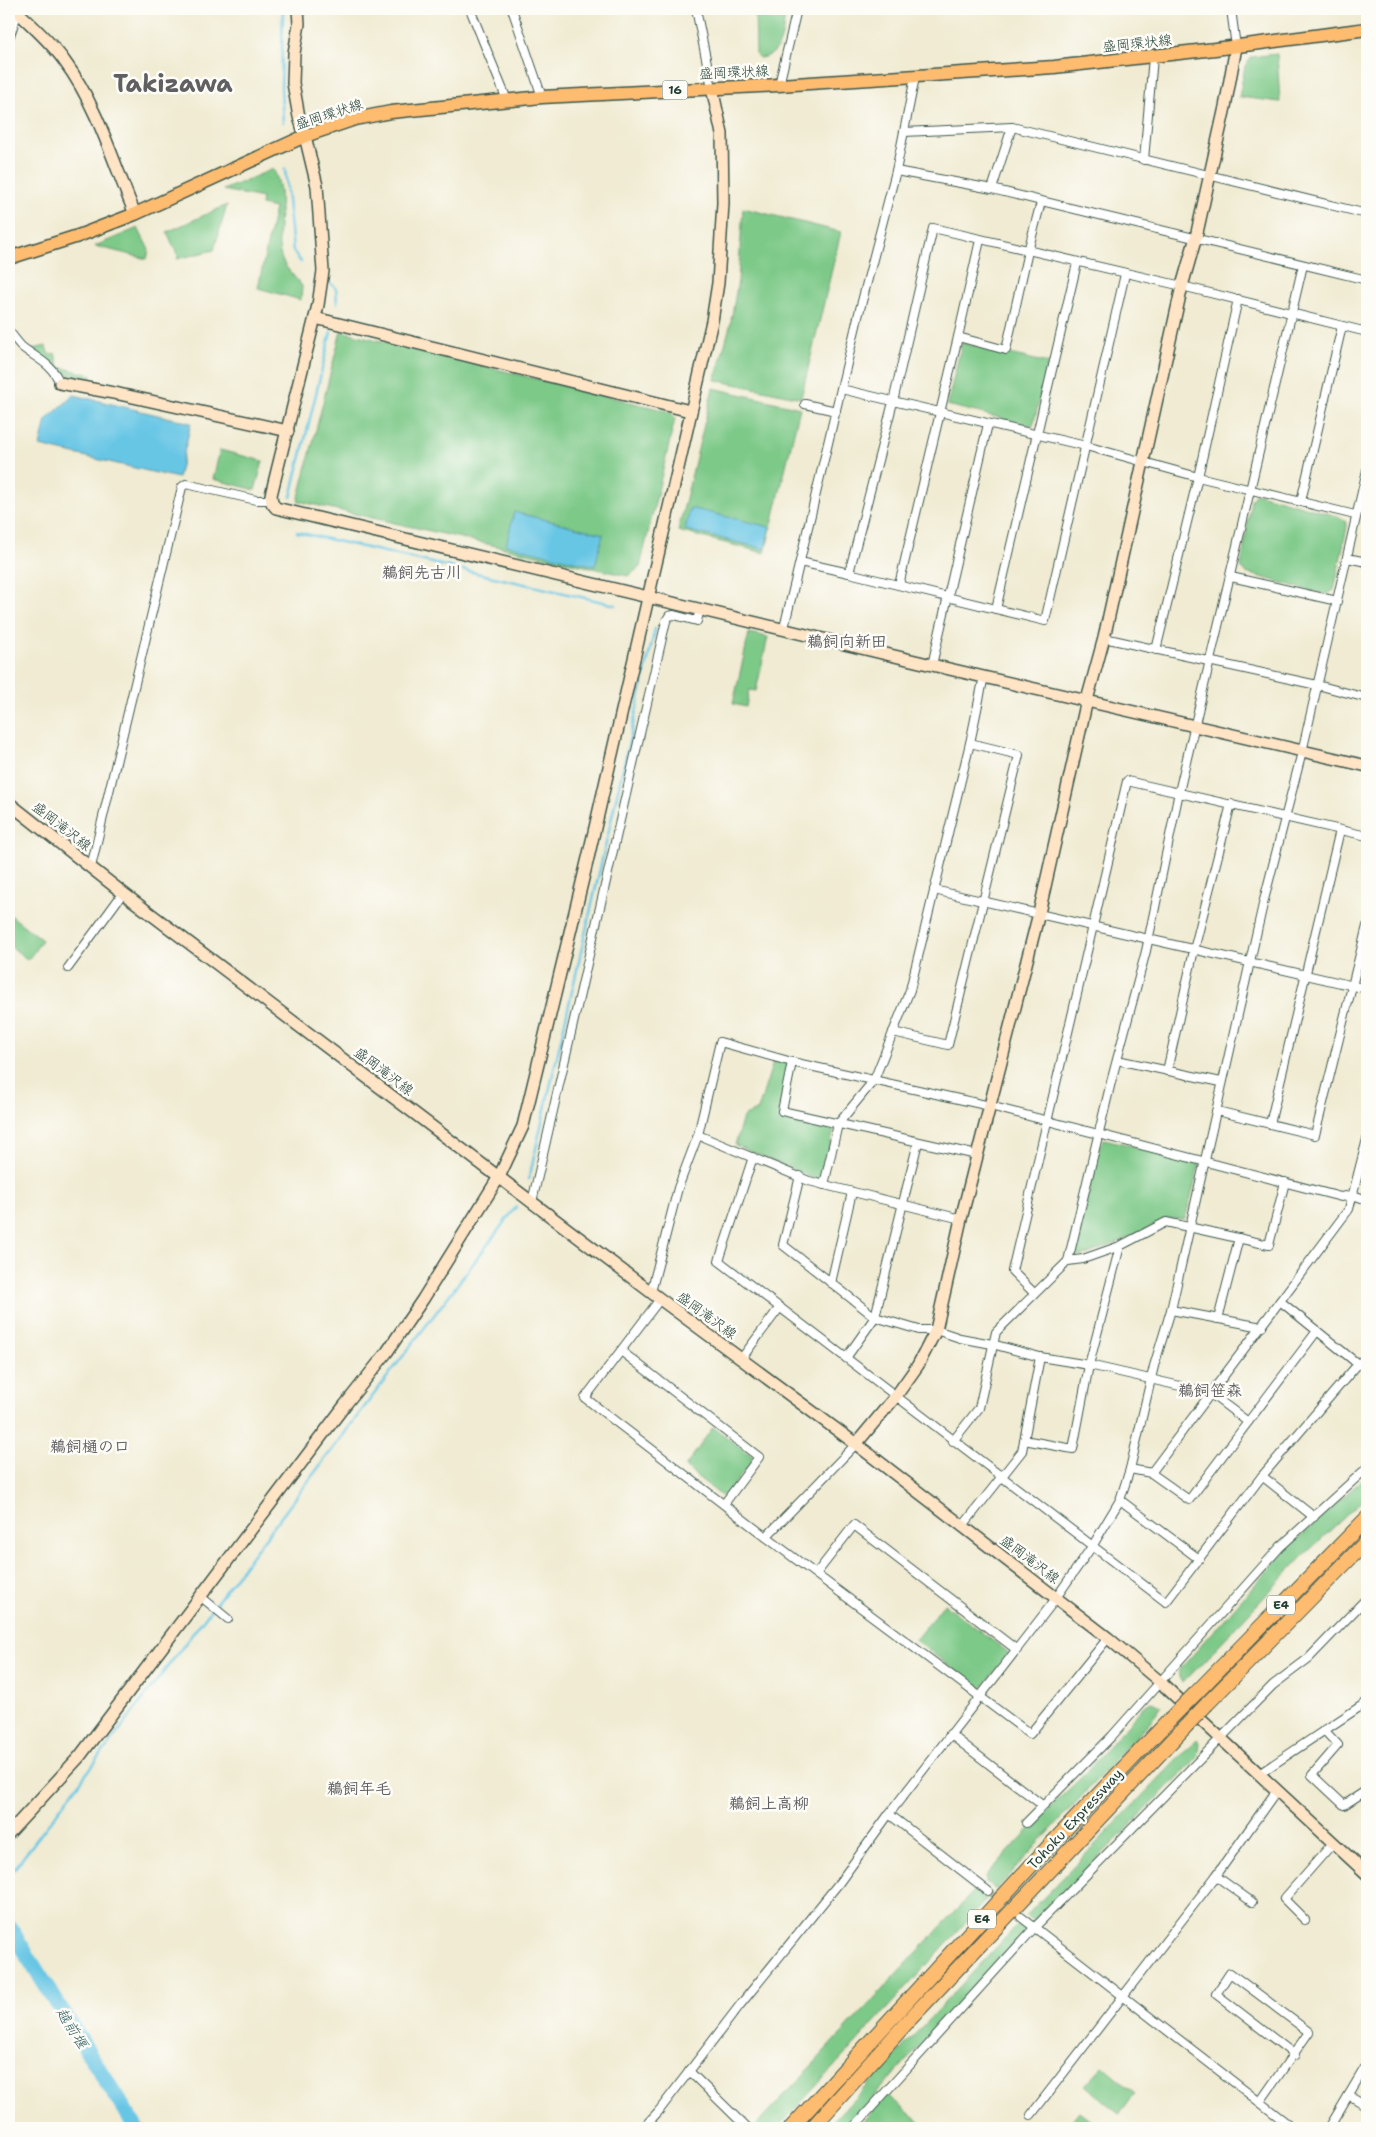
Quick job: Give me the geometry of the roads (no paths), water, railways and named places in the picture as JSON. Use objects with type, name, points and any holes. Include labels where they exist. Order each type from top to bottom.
[{"type":"highway","name":"Tohoku Expressway","points":[[791,2128],[1024,1874],[1176,1713],[1367,1518]]},
{"type":"highway","name":"Tohoku Expressway","points":[[812,2128],[910,2019],[1186,1726],[1367,1541]]},
{"type":"main road","name":"盛岡環状線","points":[[9,258],[78,236],[135,214],[305,136],[356,119],[391,112],[542,97],[780,85],[1054,67],[1236,47],[1367,29]]},
{"type":"street","points":[[298,9],[299,24],[294,53],[293,83],[299,117],[316,186],[324,271],[315,318],[271,495],[272,503],[276,508],[784,628],[932,665],[1367,766]]},
{"type":"street","points":[[470,9],[507,100]]},
{"type":"street","points":[[512,9],[542,97]]},
{"type":"street","points":[[9,1833],[80,1756],[387,1352],[500,1177],[523,1126],[712,321],[718,283],[723,203],[722,134],[696,9]]},
{"type":"street","points":[[780,85],[797,9]]},
{"type":"street","points":[[766,1537],[856,1444],[896,1396],[918,1365],[936,1330],[961,1219],[1039,913],[1087,700],[1104,638],[1182,286],[1196,237],[1208,176],[1225,107],[1236,47],[1231,9]]},
{"type":"street","points":[[9,38],[18,12],[50,43],[70,69],[95,116],[135,214]]},
{"type":"street","points":[[1144,160],[1153,57]]},
{"type":"street","points":[[784,628],[841,389],[896,171],[914,77]]},
{"type":"street","points":[[904,132],[1012,127],[1367,214]]},
{"type":"street","points":[[992,189],[1012,127]]},
{"type":"street","points":[[896,171],[992,189],[1367,280]]},
{"type":"street","points":[[958,337],[1006,350],[1028,250],[1041,202]]},
{"type":"street","points":[[849,574],[933,228],[1238,299],[1367,332]]},
{"type":"street","points":[[899,586],[980,240]]},
{"type":"street","points":[[996,609],[1077,262]]},
{"type":"street","points":[[954,1441],[979,1408],[996,1332],[1068,1261],[1147,940],[1209,662],[1231,578],[1303,265]]},
{"type":"street","points":[[800,562],[1045,621],[1125,274]]},
{"type":"street","points":[[1156,650],[1198,477],[1238,299]]},
{"type":"street","points":[[315,318],[690,411]]},
{"type":"street","points":[[1301,500],[1342,326]]},
{"type":"street","points":[[9,331],[20,345],[46,362],[55,372],[60,383],[288,431]]},
{"type":"street","points":[[841,389],[1086,446],[1198,477],[1301,500],[1355,515]]},
{"type":"street","points":[[805,404],[836,411]]},
{"type":"street","points":[[932,665],[988,424]]},
{"type":"street","points":[[643,2128],[658,2112],[740,2006],[810,1921],[889,1814],[1057,1597],[1093,1545],[1120,1500],[1130,1469],[1171,1310],[1188,1228],[1217,1111],[1221,1082],[1251,962],[1264,900],[1302,752],[1347,558],[1355,515],[1367,470]]},
{"type":"street","points":[[91,868],[182,487],[186,484],[256,500],[266,500],[271,495]]},
{"type":"street","points":[[1347,558],[1367,562]]},
{"type":"street","points":[[1231,578],[1337,601]]},
{"type":"street","points":[[532,1202],[666,621],[669,616],[674,615],[697,621],[700,609]]},
{"type":"street","points":[[1104,638],[1317,685],[1367,698]]},
{"type":"street","points":[[824,1185],[838,1124],[874,1080],[910,990],[970,743],[984,676]]},
{"type":"street","points":[[893,1032],[948,1045],[1019,754],[970,743]]},
{"type":"street","points":[[1034,1293],[1012,1272],[1127,781],[1367,836]]},
{"type":"street","name":"盛岡滝沢線","points":[[9,804],[123,893],[655,1296],[856,1444],[962,1527],[1057,1597],[1159,1681],[1367,1874]]},
{"type":"street","points":[[1167,1071],[1194,950],[1232,804]]},
{"type":"street","points":[[1270,1124],[1340,830]]},
{"type":"street","points":[[934,890],[1367,989]]},
{"type":"street","points":[[68,968],[123,893]]},
{"type":"street","points":[[1217,1111],[1315,1135],[1367,926]]},
{"type":"street","points":[[1108,1638],[1030,1734],[766,1537],[586,1398],[621,1351],[655,1296],[678,1188],[698,1135],[720,1042],[792,1062],[990,1106],[1341,1197],[1353,1195],[1367,1200]]},
{"type":"street","points":[[1117,1060],[1221,1082]]},
{"type":"street","points":[[792,1062],[782,1111],[977,1155]]},
{"type":"street","points":[[698,1135],[824,1185],[961,1219]]},
{"type":"street","points":[[1151,1474],[1349,1209],[1367,1139]]},
{"type":"street","points":[[846,1358],[875,1317],[918,1142]]},
{"type":"street","points":[[754,1157],[719,1261],[1166,1602],[1262,1476],[1358,1364],[1367,1357]]},
{"type":"street","points":[[800,1176],[782,1245],[875,1317],[919,1330],[936,1330],[960,1338],[992,1344],[1040,1357],[1090,1365],[1211,1394],[1248,1422]]},
{"type":"street","points":[[1068,1261],[1083,1260],[1120,1246],[1166,1222],[1268,1245],[1285,1182]]},
{"type":"street","points":[[831,1282],[852,1192]]},
{"type":"street","points":[[1218,1319],[1239,1238]]},
{"type":"street","points":[[1024,1440],[1073,1449],[1090,1365],[1120,1246]]},
{"type":"street","points":[[1280,1301],[1358,1364]]},
{"type":"street","points":[[741,1359],[780,1307]]},
{"type":"street","points":[[1171,1310],[1262,1327]]},
{"type":"street","points":[[1130,1469],[1151,1474],[1189,1500],[1317,1331]]},
{"type":"street","points":[[621,1351],[759,1457],[724,1504]]},
{"type":"street","points":[[962,1527],[1022,1450],[1040,1357]]},
{"type":"street","points":[[1026,1823],[1112,1736],[1280,1547],[1367,1468]]},
{"type":"street","points":[[1262,1476],[1314,1517]]},
{"type":"street","points":[[1120,1500],[1199,1559]]},
{"type":"street","points":[[816,1574],[854,1525],[1016,1650]]},
{"type":"street","points":[[200,1596],[228,1619]]},
{"type":"street","points":[[854,2128],[1036,1927],[1274,1686],[1334,1635],[1367,1598]]},
{"type":"street","points":[[1259,1774],[1367,1702]]},
{"type":"street","points":[[1324,1730],[1338,1744],[1312,1775],[1344,1805],[1367,1790]]},
{"type":"street","points":[[950,1734],[1042,1806]]},
{"type":"street","points":[[1031,2115],[1216,1876],[1277,1790]]},
{"type":"street","points":[[889,1814],[988,1891]]},
{"type":"street","points":[[1306,1920],[1284,1899],[1333,1843]]},
{"type":"street","points":[[1216,1876],[1252,1902]]},
{"type":"street","points":[[1022,1916],[1123,1997],[1293,2128]]},
{"type":"street","points":[[1260,2102],[1295,2055],[1309,2032],[1230,1973],[1216,1994],[1295,2055]]},
{"type":"street","points":[[1329,2128],[1367,2064]]},
{"type":"street","points":[[689,2071],[746,2128]]},
{"type":"street","points":[[1349,2095],[1367,2106]]},
{"type":"water","points":[[74,395],[191,423],[178,478],[40,446],[46,420]]},
{"type":"water","points":[[690,508],[770,527],[765,549],[685,530]]},
{"type":"water","points":[[514,512],[603,534],[595,566],[506,545]]},
{"type":"waterway","points":[[283,9],[281,89],[283,122]]},
{"type":"waterway","points":[[285,169],[293,251],[301,262]]},
{"type":"waterway","points":[[331,284],[336,288],[337,303]]},
{"type":"waterway","points":[[291,497],[331,332]]},
{"type":"waterway","points":[[297,532],[616,605]]},
{"type":"waterway","points":[[529,1179],[655,629]]},
{"type":"waterway","points":[[9,1876],[516,1207]]},
{"type":"waterway","name":"越前堰","points":[[9,1927],[136,2128]]},
{"type":"tunnel","points":[[988,1891],[1014,1911]]},
{"type":"district","name":"Takizawa","points":[[173,84]]},
{"type":"district","name":"鵜飼先古川","points":[[422,572]]},
{"type":"district","name":"鵜飼向新田","points":[[847,641]]},
{"type":"district","name":"鵜飼笹森","points":[[1210,1390]]},
{"type":"district","name":"鵜飼樋の口","points":[[90,1446]]},
{"type":"district","name":"鵜飼年毛","points":[[359,1788]]},
{"type":"district","name":"鵜飼上高柳","points":[[769,1803]]}]
